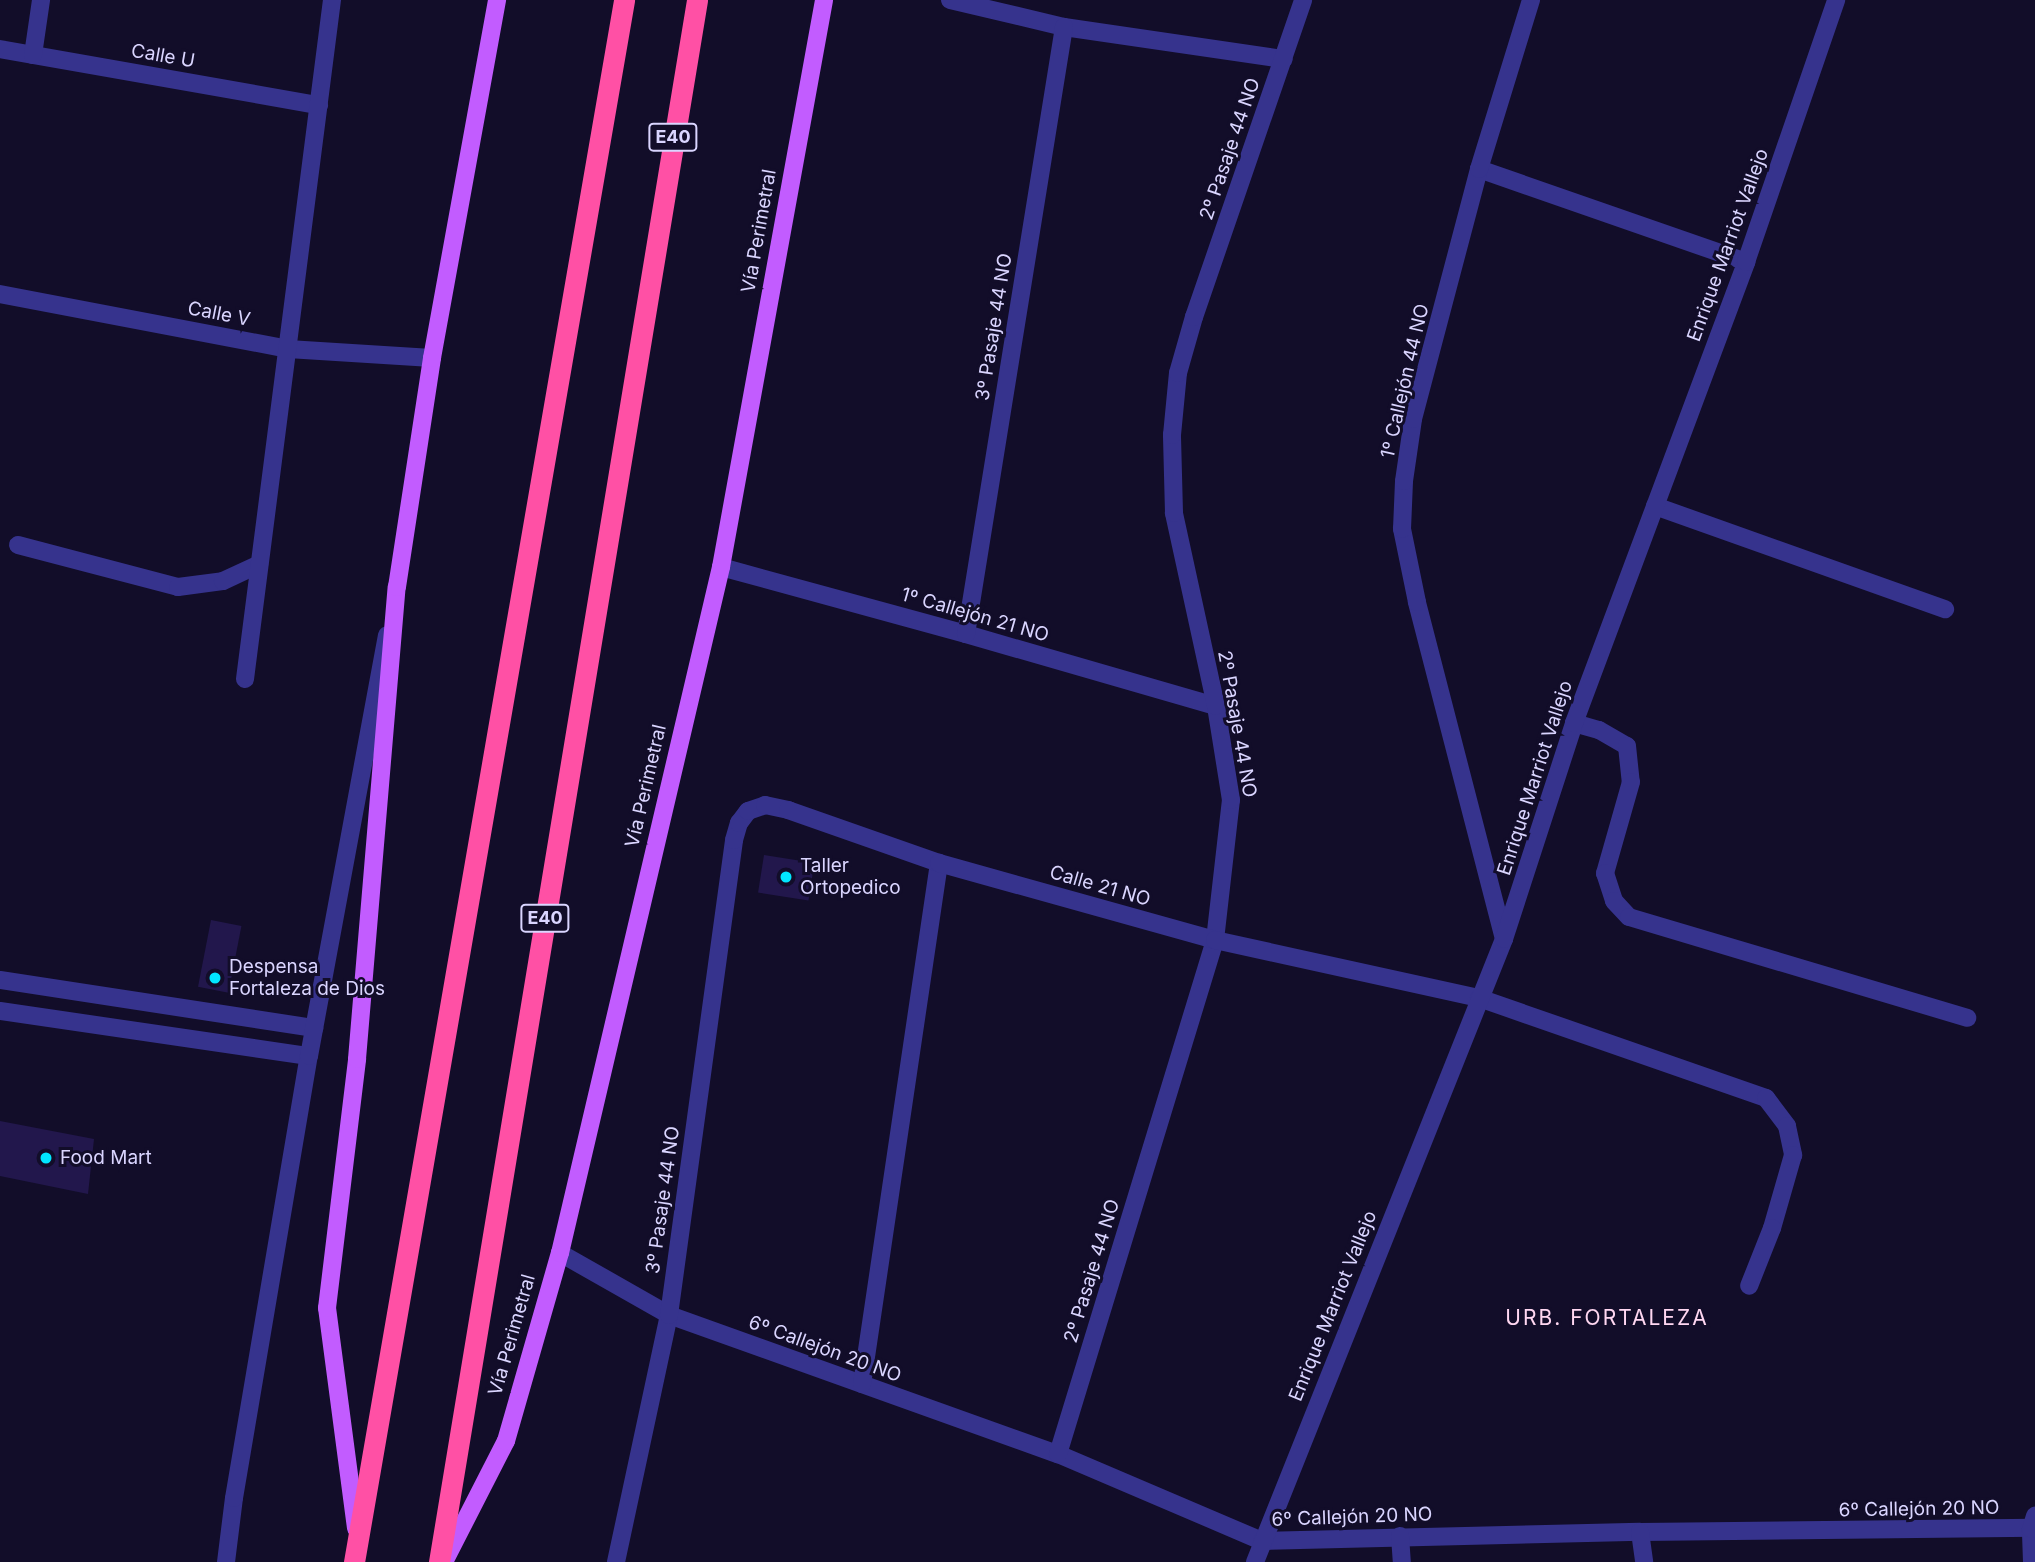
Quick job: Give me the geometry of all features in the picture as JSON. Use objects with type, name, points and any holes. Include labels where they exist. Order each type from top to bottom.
[{"type":"highway","points":[[354,1562],[624,0]]},
{"type":"highway","name":"Vía Perimetral","points":[[442,1562],[650,274],[697,0]]},
{"type":"main road","points":[[358,1538],[327,1308],[357,1059],[397,587],[432,358],[497,0]]},
{"type":"main road","name":"Vía Perimetral","points":[[442,1562],[506,1441],[560,1253],[721,567],[824,0]]},
{"type":"street","points":[[33,55],[41,0]]},
{"type":"street","points":[[246,679],[332,0]]},
{"type":"street","points":[[950,0],[1064,27],[1284,59]]},
{"type":"street","name":"2º Pasaje 44 NO","points":[[1058,1454],[1215,940],[1231,800],[1216,706],[1174,513],[1172,435],[1178,373],[1194,317],[1303,0]]},
{"type":"street","name":"1º Callejón 44 NO","points":[[1504,939],[1417,602],[1402,529],[1404,481],[1413,419],[1479,169],[1531,0]]},
{"type":"street","name":"Enrique Marriot Vallejo","points":[[1255,1562],[1504,939],[1574,723],[1746,262],[1836,0]]},
{"type":"street","name":"3º Pasaje 44 NO","points":[[966,634],[1064,27]]},
{"type":"street","name":"Calle U","points":[[0,49],[319,105]]},
{"type":"street","points":[[1479,169],[1746,262]]},
{"type":"street","name":"Calle V","points":[[0,294],[288,349],[432,358]]},
{"type":"street","points":[[1655,506],[1945,609]]},
{"type":"street","points":[[18,545],[178,587],[223,581],[259,564]]},
{"type":"street","name":"1º Callejón 21 NO","points":[[721,567],[1216,706]]},
{"type":"street","points":[[226,1562],[234,1498],[309,1056],[397,587]]},
{"type":"street","points":[[1574,723],[1599,730],[1627,747],[1630,782],[1605,873],[1614,901],[1629,917],[1967,1018]]},
{"type":"street","name":"Calle 21 NO","points":[[734,840],[739,823],[748,811],[765,805],[788,810],[939,863],[1215,940],[1479,998],[1766,1098],[1787,1126],[1793,1155],[1772,1228],[1749,1286]]},
{"type":"street","name":"3º Pasaje 44 NO","points":[[616,1562],[669,1315],[734,840]]},
{"type":"street","points":[[862,1384],[939,863]]},
{"type":"street","points":[[0,980],[314,1028]]},
{"type":"street","points":[[0,1011],[309,1056]]},
{"type":"street","name":"6º Callejón 20 NO","points":[[560,1253],[669,1315],[1058,1454],[1262,1541],[2034,1524]]},
{"type":"street","points":[[2032,1562],[2034,1524]]},
{"type":"street","points":[[1640,1532],[1644,1562]]},
{"type":"street","points":[[1401,1536],[1402,1562]]},
{"type":"building","name":"Taller Ortopedico","points":[[764,855],[814,863],[808,901],[758,893]]},
{"type":"building","points":[[211,920],[241,926],[228,993],[198,987]]},
{"type":"building","name":"Food Mart","points":[[0,1121],[94,1139],[88,1194],[0,1176]]},
{"type":"place","name":"Taller Ortopedico","points":[[786,877]]},
{"type":"place","name":"Despensa Fortaleza de Dios","points":[[215,978]]},
{"type":"place","name":"Food Mart","points":[[46,1158]]},
{"type":"district","name":"URB. FORTALEZA","points":[[1607,1318]]}]
